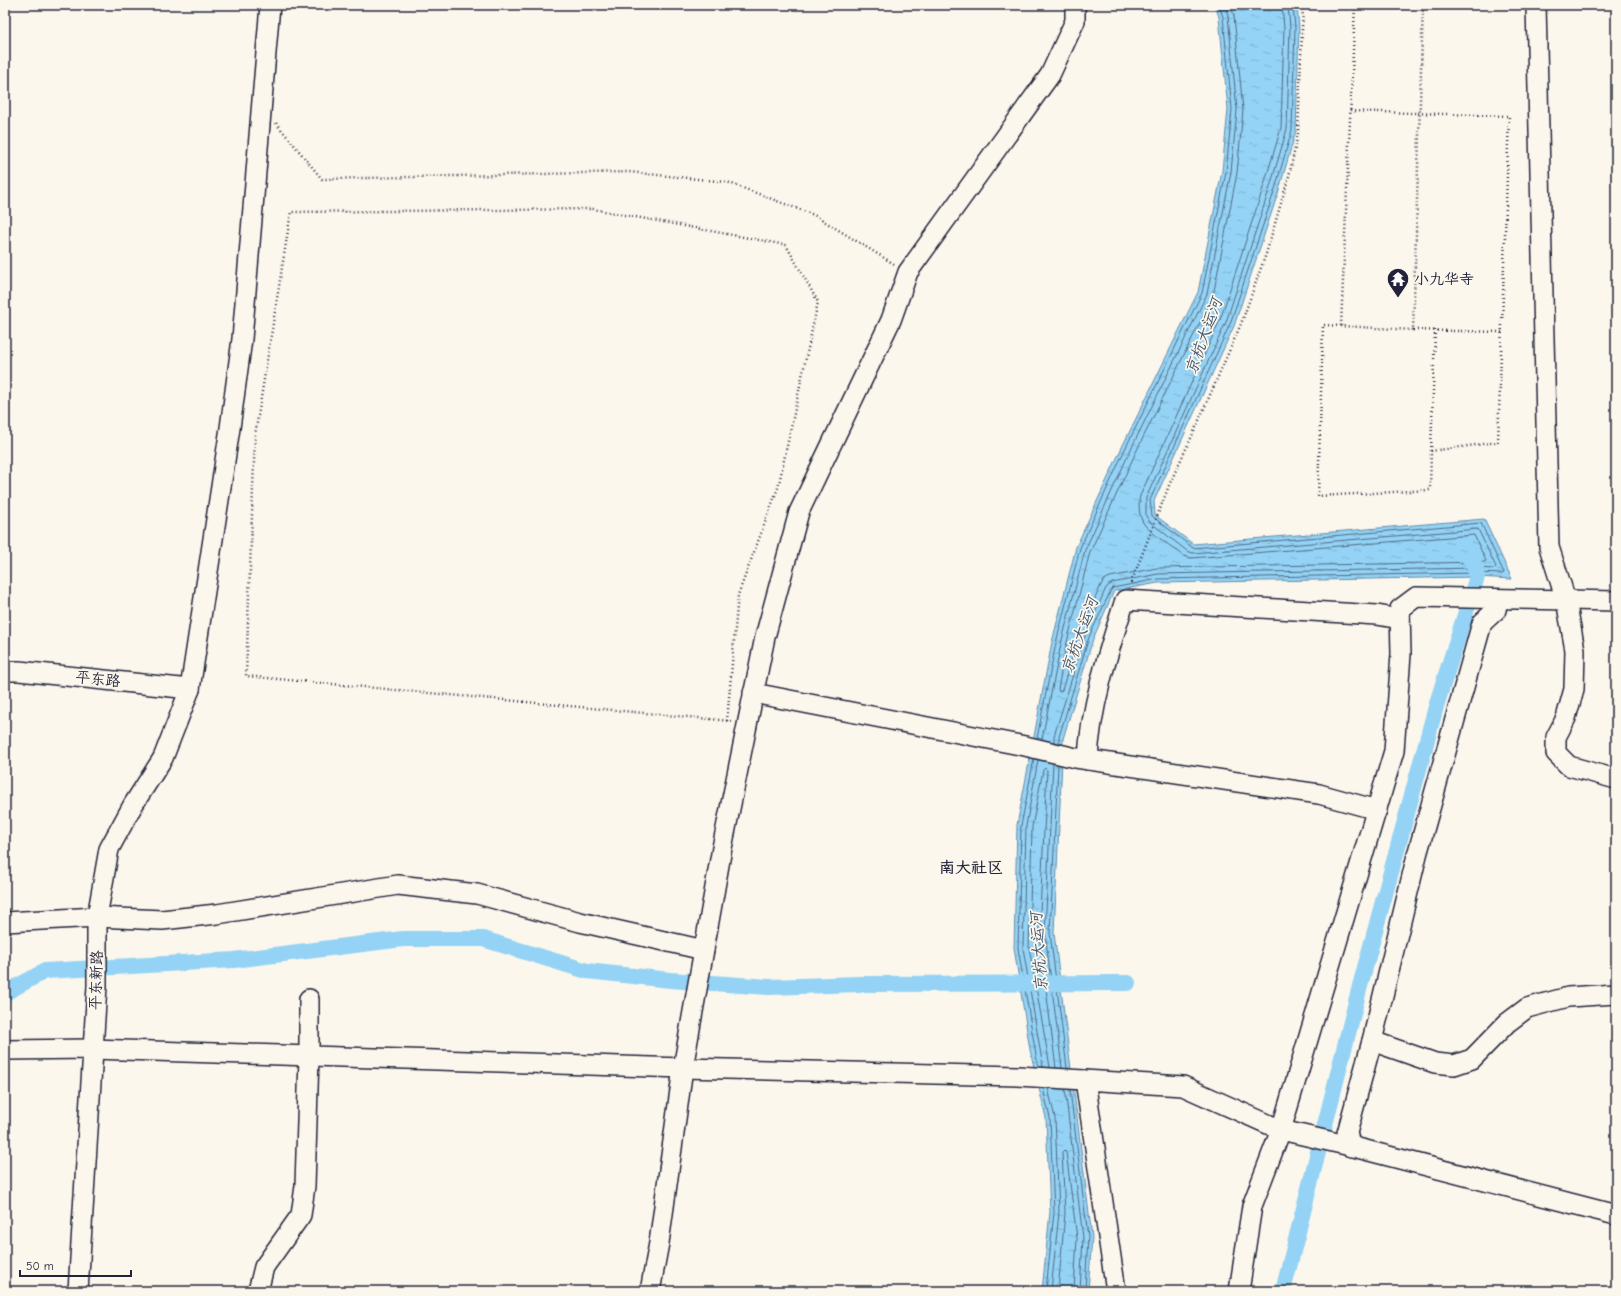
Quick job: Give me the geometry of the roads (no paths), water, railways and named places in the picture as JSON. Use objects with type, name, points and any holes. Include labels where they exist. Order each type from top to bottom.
[{"type":"street","name":"平东新路","points":[[78,1291],[97,986],[97,925],[109,849],[133,805],[163,758],[190,688],[230,428],[242,339],[270,5]]},
{"type":"street","points":[[650,1291],[659,1243],[683,1068],[722,848],[765,637],[799,512],[891,320],[908,272],[1050,75],[1075,21],[1076,5]]},
{"type":"street","points":[[1536,5],[1549,547],[1566,600],[1575,650],[1574,689],[1566,718],[1556,737],[1556,753],[1569,766],[1616,779]]},
{"type":"street","points":[[1239,1291],[1252,1206],[1286,1131],[1394,751],[1401,654],[1400,609],[1416,597],[1616,601]]},
{"type":"street","points":[[1348,1146],[1347,1133],[1372,1041],[1417,855],[1482,623],[1496,610],[1498,599]]},
{"type":"street","points":[[1082,759],[1089,736],[1109,651],[1125,600],[1377,615],[1400,619]]},
{"type":"street","name":"平东路","points":[[5,671],[19,671],[190,688]]},
{"type":"street","points":[[753,693],[1025,746],[1082,759],[1319,794],[1377,810]]},
{"type":"street","points":[[5,922],[97,925],[162,920],[217,914],[398,885],[477,894],[580,922],[704,951]]},
{"type":"street","points":[[1372,1041],[1436,1063],[1454,1065],[1472,1059],[1507,1023],[1527,1008],[1568,997],[1616,994]]},
{"type":"street","points":[[258,1291],[264,1267],[301,1215],[306,1186],[309,999]]},
{"type":"street","points":[[5,1050],[92,1049],[683,1068],[1018,1076],[1183,1086],[1286,1131],[1616,1215]]},
{"type":"street","points":[[1085,1080],[1116,1291]]},
{"type":"water","name":"京杭大运河","points":[[1215,5],[1297,5],[1299,28],[1296,131],[1279,190],[1234,326],[1154,501],[1155,515],[1193,544],[1484,519],[1512,579],[1477,577],[1158,583],[1114,591],[1093,639],[1063,739],[1054,933],[1092,1237],[1088,1291],[1042,1291],[1050,1212],[1046,1118],[1030,1050],[1014,948],[1017,825],[1052,642],[1076,547],[1122,447],[1198,292],[1222,171],[1228,109],[1219,17]]},
{"type":"waterway","points":[[1283,1291],[1360,986],[1437,703],[1477,577],[1472,558],[1469,558]]},
{"type":"waterway","name":"京杭大运河","points":[[5,993],[45,971],[234,960],[403,939],[483,939],[587,971],[670,980],[769,987],[859,984],[1128,983]]},
{"type":"place","name":"小九华寺","points":[[1398,298]]},
{"type":"district","name":"南大社区","points":[[971,867]]}]
